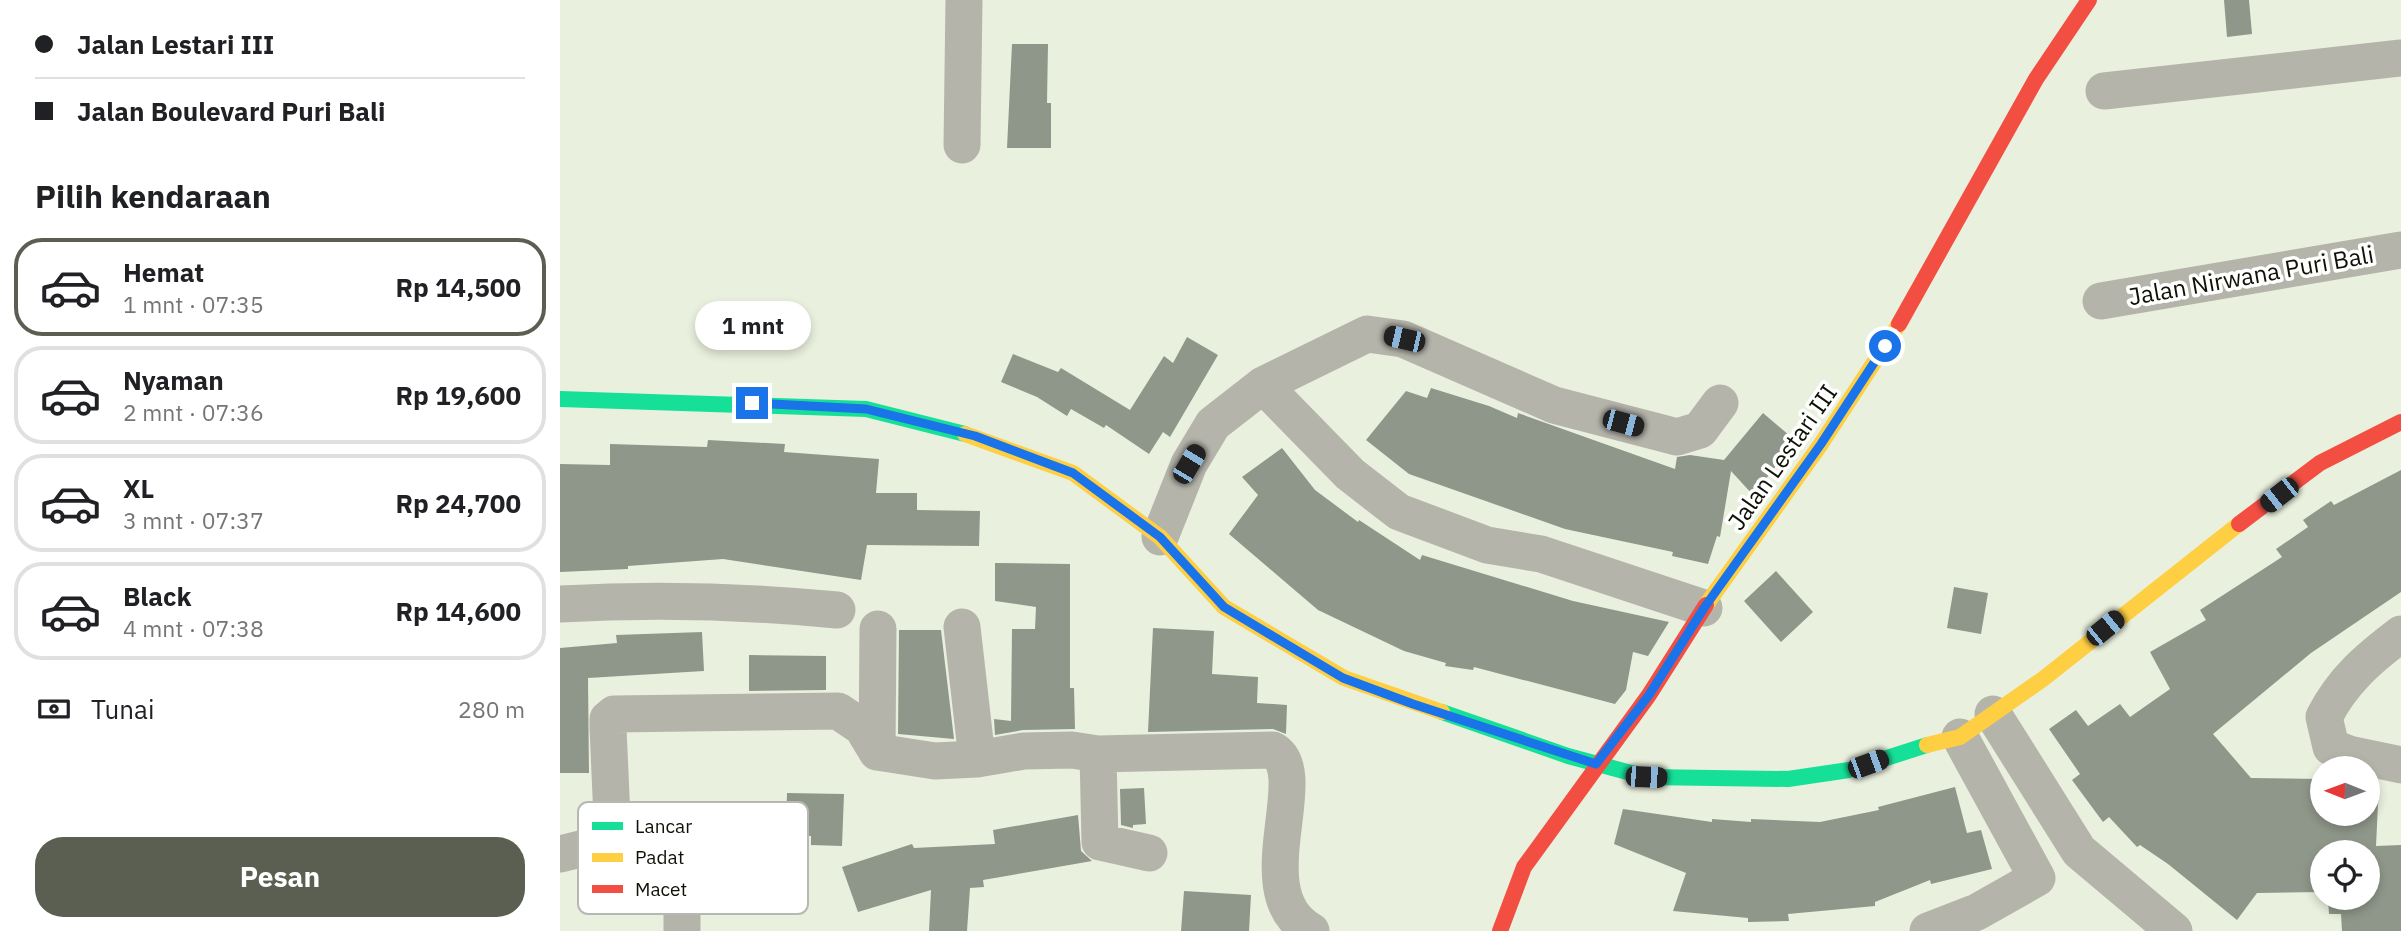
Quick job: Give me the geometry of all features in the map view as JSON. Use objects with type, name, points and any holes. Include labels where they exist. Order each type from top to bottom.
[{"type":"street","points":[[962,145],[964,0]]},
{"type":"street","name":"Jalan Lestari III","points":[[1500,931],[1524,867],[1596,764],[1649,695],[1704,608],[1821,444],[1898,327],[2036,79],[2089,0]]},
{"type":"street","points":[[2104,91],[2401,58]]},
{"type":"street","name":"Jalan Nirwana Puri Bali","points":[[2101,301],[2401,250]]},
{"type":"street","points":[[1160,537],[1189,464],[1213,424],[1263,385],[1367,334],[1379,334],[1427,348],[1554,405],[1677,438],[1684,438],[1699,430],[1720,403]]},
{"type":"street","points":[[1263,385],[1350,474],[1399,512],[1487,545],[1541,554],[1704,608]]},
{"type":"street","points":[[560,399],[866,409],[975,436],[1073,473],[1160,537],[1224,607],[1343,678],[1596,764],[1646,777],[1788,779],[1849,770],[1907,750],[1960,737],[2043,679],[2167,578],[2320,463],[2401,422]]},
{"type":"street","points":[[560,604],[678,600],[762,603],[836,610]]},
{"type":"street","points":[[962,626],[978,759]]},
{"type":"street","points":[[877,752],[878,629]]},
{"type":"street","points":[[2401,634],[2353,673],[2338,689],[2324,717],[2332,747],[2349,754],[2401,765]]},
{"type":"street","points":[[611,802],[608,719],[614,714],[838,711],[862,727],[877,752]]},
{"type":"street","points":[[1993,714],[2079,852],[2174,931]]},
{"type":"street","points":[[1960,737],[2037,878]]},
{"type":"street","points":[[877,752],[935,761],[978,759],[1024,751],[1072,750],[1098,754],[1273,750],[1281,754],[1285,763],[1285,812],[1279,879],[1283,900],[1301,926],[1311,931]]},
{"type":"street","points":[[1098,754],[1100,842],[1149,853]]},
{"type":"street","points":[[560,854],[578,850]]},
{"type":"street","points":[[1928,931],[1977,912],[2079,852]]},
{"type":"building","points":[[2224,0],[2249,0],[2252,34],[2227,37]]},
{"type":"building","points":[[1012,44],[1048,44],[1047,103],[1051,103],[1051,148],[1007,148]]},
{"type":"building","points":[[1187,337],[1218,355],[1170,437],[1163,432],[1149,454],[1106,425],[1104,428],[1071,409],[1067,416],[1037,397],[1001,382],[1013,354],[1058,372],[1061,368],[1130,410],[1164,356],[1173,363]]},
{"type":"building","points":[[1431,388],[1489,406],[1517,418],[1518,413],[1675,469],[1677,457],[1690,455],[1724,460],[1763,413],[1796,441],[1753,495],[1731,471],[1720,537],[1717,536],[1708,564],[1672,556],[1673,552],[1565,529],[1409,474],[1366,440],[1406,391],[1427,398]]},
{"type":"building","points":[[708,440],[785,444],[784,452],[879,459],[876,493],[917,493],[917,510],[980,511],[979,546],[867,545],[861,580],[723,559],[628,566],[628,569],[560,572],[560,464],[610,465],[610,444],[707,447]]},
{"type":"building","points":[[1282,448],[1315,490],[1358,522],[1359,520],[1420,560],[1422,555],[1573,601],[1669,622],[1648,656],[1633,652],[1626,690],[1615,704],[1474,667],[1473,670],[1445,666],[1446,663],[1404,651],[1318,610],[1229,534],[1258,495],[1242,477]]},
{"type":"building","points":[[2401,470],[2401,592],[2311,653],[2213,734],[2251,778],[2310,779],[2310,826],[2377,826],[2376,840],[2310,840],[2310,892],[2257,893],[2237,920],[2168,864],[2140,845],[2137,847],[2109,817],[2103,822],[2072,780],[2080,774],[2049,729],[2076,710],[2088,726],[2120,704],[2130,717],[2170,689],[2150,652],[2206,620],[2200,610],[2282,557],[2276,549],[2308,527],[2303,520],[2331,501],[2334,505]]},
{"type":"building","points":[[995,563],[1070,564],[1070,688],[1074,688],[1075,729],[1023,730],[995,735],[994,719],[1011,721],[1012,629],[1035,629],[1036,607],[995,601]]},
{"type":"building","points":[[1776,571],[1813,612],[1781,642],[1744,601]]},
{"type":"building","points":[[1954,587],[1988,593],[1981,634],[1947,628]]},
{"type":"building","points":[[1153,628],[1214,631],[1212,674],[1258,677],[1257,703],[1287,705],[1286,734],[1273,729],[1148,732]]},
{"type":"building","points":[[899,630],[941,630],[954,739],[898,734]]},
{"type":"building","points":[[702,632],[704,671],[588,678],[589,773],[560,773],[560,648],[617,643],[616,635]]},
{"type":"building","points":[[749,655],[826,656],[826,690],[749,691]]},
{"type":"building","points":[[1955,787],[1967,833],[1981,830],[1992,869],[1931,884],[1930,880],[1875,902],[1875,906],[1788,914],[1789,921],[1748,922],[1748,918],[1673,911],[1686,873],[1614,844],[1623,809],[1712,822],[1712,819],[1751,822],[1751,819],[1820,822],[1879,810],[1878,807]]},
{"type":"building","points":[[1144,788],[1146,824],[1133,825],[1133,828],[1121,825],[1120,789]]},
{"type":"building","points":[[787,793],[844,794],[842,846],[811,845],[811,836],[808,836],[808,802],[787,802]]},
{"type":"building","points":[[1078,815],[1081,851],[1092,861],[983,880],[984,887],[970,888],[967,931],[929,931],[931,890],[858,912],[842,867],[912,844],[914,848],[995,844],[993,830]]},
{"type":"building","points":[[2401,845],[2401,931],[2342,931],[2341,914],[2329,914],[2329,910],[2380,910],[2380,846]]},
{"type":"building","points":[[1184,891],[1251,895],[1249,931],[1181,931]]},
{"type":"traffic: fast","points":[[560,399],[866,409],[965,434]]},
{"type":"traffic: fast","points":[[1442,712],[1568,756],[1646,777],[1788,779],[1849,770],[1927,745]]},
{"type":"traffic: slow","points":[[1706,605],[1821,444],[1899,324]]},
{"type":"traffic: slow","points":[[965,434],[1073,473],[1160,537],[1224,607],[1344,678],[1442,712]]},
{"type":"traffic: slow","points":[[1927,745],[1960,737],[2043,679],[2239,524]]},
{"type":"traffic: jam","points":[[1899,324],[2036,79],[2089,0]]},
{"type":"traffic: jam","points":[[2239,524],[2320,463],[2401,422]]},
{"type":"traffic: jam","points":[[1500,931],[1524,867],[1649,695],[1706,605]]},
{"type":"route","points":[[752,403],[866,409],[975,436],[1073,473],[1160,537],[1224,607],[1343,678],[1596,764],[1649,695],[1704,608],[1821,444],[1885,346]]}]
